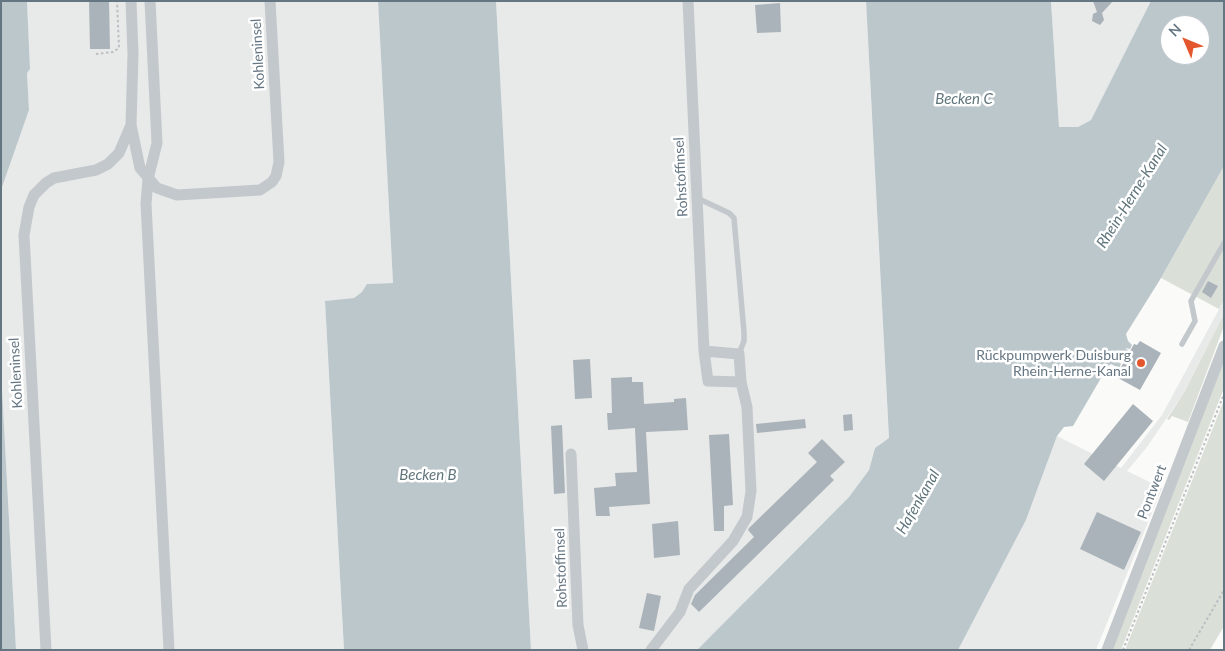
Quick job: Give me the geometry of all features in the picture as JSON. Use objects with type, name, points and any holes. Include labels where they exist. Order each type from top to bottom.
[{"type":"street","name":"Kohleninsel","points":[[131,1],[133,54],[131,125],[140,168],[157,188],[177,195],[260,190],[272,182],[279,162],[270,1]]},
{"type":"street","name":"Kohleninsel","points":[[150,1],[157,143],[148,179],[146,204],[169,650]]},
{"type":"street","name":"Rohstoffinsel","points":[[688,1],[704,351],[708,381],[740,382]]},
{"type":"street","points":[[133,54],[152,48]]},
{"type":"street","name":"Kohleninsel","points":[[46,650],[24,235],[29,207],[34,195],[46,182],[54,178],[96,170],[108,164],[119,153],[131,125]]},
{"type":"street","name":"Pontwert","points":[[1107,650],[1224,346]]},
{"type":"street","points":[[651,650],[680,612],[689,589],[732,541],[747,517],[752,491],[747,407],[740,382],[739,354],[704,351]]},
{"type":"street","name":"Rohstoffinsel","points":[[571,454],[578,625],[583,650]]},
{"type":"lane","points":[[697,198],[728,213],[734,218],[744,332],[744,341],[739,354]]},
{"type":"lane","points":[[1182,344],[1195,321],[1191,301],[1224,243]]},
{"type":"path","points":[[96,54],[113,52],[118,48],[117,1]]},
{"type":"path","points":[[1123,650],[1224,394]]},
{"type":"path","points":[[1189,650],[1224,590]]},
{"type":"shaded area","points":[[27,1],[378,1],[393,283],[367,284],[363,292],[354,298],[325,301],[344,650],[16,650],[1,370],[1,190],[29,110],[27,73],[30,69]]},
{"type":"shaded area","points":[[496,1],[866,1],[889,438],[875,448],[869,470],[849,497],[697,650],[531,650]]},
{"type":"shaded area","points":[[1051,1],[1152,1],[1091,120],[1078,127],[1059,127]]},
{"type":"shaded area","points":[[1224,166],[1224,300],[1219,309],[1161,278]]},
{"type":"shaded area","points":[[1224,300],[1224,314],[1185,391],[1147,447],[1127,471],[1162,488],[1096,650],[958,650],[1026,520],[1057,436],[1121,468],[1162,415]]},
{"type":"shaded area","points":[[1224,314],[1224,326],[1188,422],[1172,416],[1169,420],[1167,419],[1185,391]]},
{"type":"shaded area","points":[[1224,359],[1224,388],[1121,650],[1112,650]]},
{"type":"shaded area","points":[[1224,400],[1224,626],[1210,650],[1125,650]]},
{"type":"water","points":[[1,1],[27,1],[30,69],[27,73],[29,110],[1,190]]},
{"type":"water","name":"Becken B","points":[[378,1],[496,1],[531,650],[344,650],[325,301],[354,298],[362,292],[367,284],[393,283]]},
{"type":"water","points":[[866,1],[1051,1],[1059,127],[1078,127],[1091,120],[1151,1],[1224,1],[1224,166],[1161,278],[1126,334],[1128,341],[1132,345],[1130,349],[1125,348],[1129,351],[1126,356],[1122,354],[1125,357],[1122,362],[1118,361],[1121,364],[1119,368],[1111,364],[1108,366],[1073,426],[1064,427],[1057,436],[1026,520],[958,650],[697,650],[849,497],[869,470],[875,448],[889,438]]},
{"type":"water","points":[[1,370],[16,650],[1,650]]},
{"type":"building","points":[[89,1],[109,1],[110,49],[90,49]]},
{"type":"building","points":[[1093,1],[1113,1],[1102,13],[1104,20],[1100,25],[1092,21],[1093,14],[1097,12]]},
{"type":"building","points":[[780,3],[781,32],[757,33],[755,5]]},
{"type":"building","points":[[1208,281],[1218,286],[1211,298],[1202,292]]},
{"type":"building","name":"Rückpumpwerk Duisburg Rhein-Herne-Kanal","points":[[1140,341],[1161,353],[1140,390],[1118,378],[1121,373],[1119,371],[1134,344],[1137,345]]},
{"type":"building","points":[[590,359],[592,398],[575,399],[573,360]]},
{"type":"building","points":[[632,377],[632,382],[643,382],[644,404],[674,402],[674,399],[686,398],[688,430],[646,432],[650,504],[609,507],[610,516],[596,516],[594,488],[616,486],[615,473],[637,472],[635,428],[608,430],[607,413],[612,413],[611,378]]},
{"type":"building","points":[[1133,404],[1153,421],[1104,481],[1084,464]]},
{"type":"building","points":[[852,414],[853,430],[844,431],[843,415]]},
{"type":"building","points":[[805,419],[806,428],[757,433],[756,424]]},
{"type":"building","points":[[562,425],[565,493],[554,494],[551,426]]},
{"type":"building","points":[[729,434],[733,505],[724,506],[724,531],[714,531],[709,435]]},
{"type":"building","points":[[822,439],[845,462],[830,476],[834,480],[699,612],[691,604],[695,595],[754,537],[748,530],[749,528],[817,462],[808,453]]},
{"type":"building","points":[[1097,512],[1141,532],[1124,570],[1080,549]]},
{"type":"building","points":[[678,521],[680,555],[654,558],[652,524]]},
{"type":"building","points":[[647,593],[661,596],[654,631],[639,628]]},
{"type":"place","name":"Rückpumpwerk Duisburg Rhein-Herne-Kanal","points":[[1141,363]]},
{"type":"water label","name":"Becken C","points":[[964,99]]},
{"type":"water label","name":"Rhein-Herne-Kanal","points":[[1132,196]]},
{"type":"water label","name":"Hafenkanal","points":[[918,502]]}]
